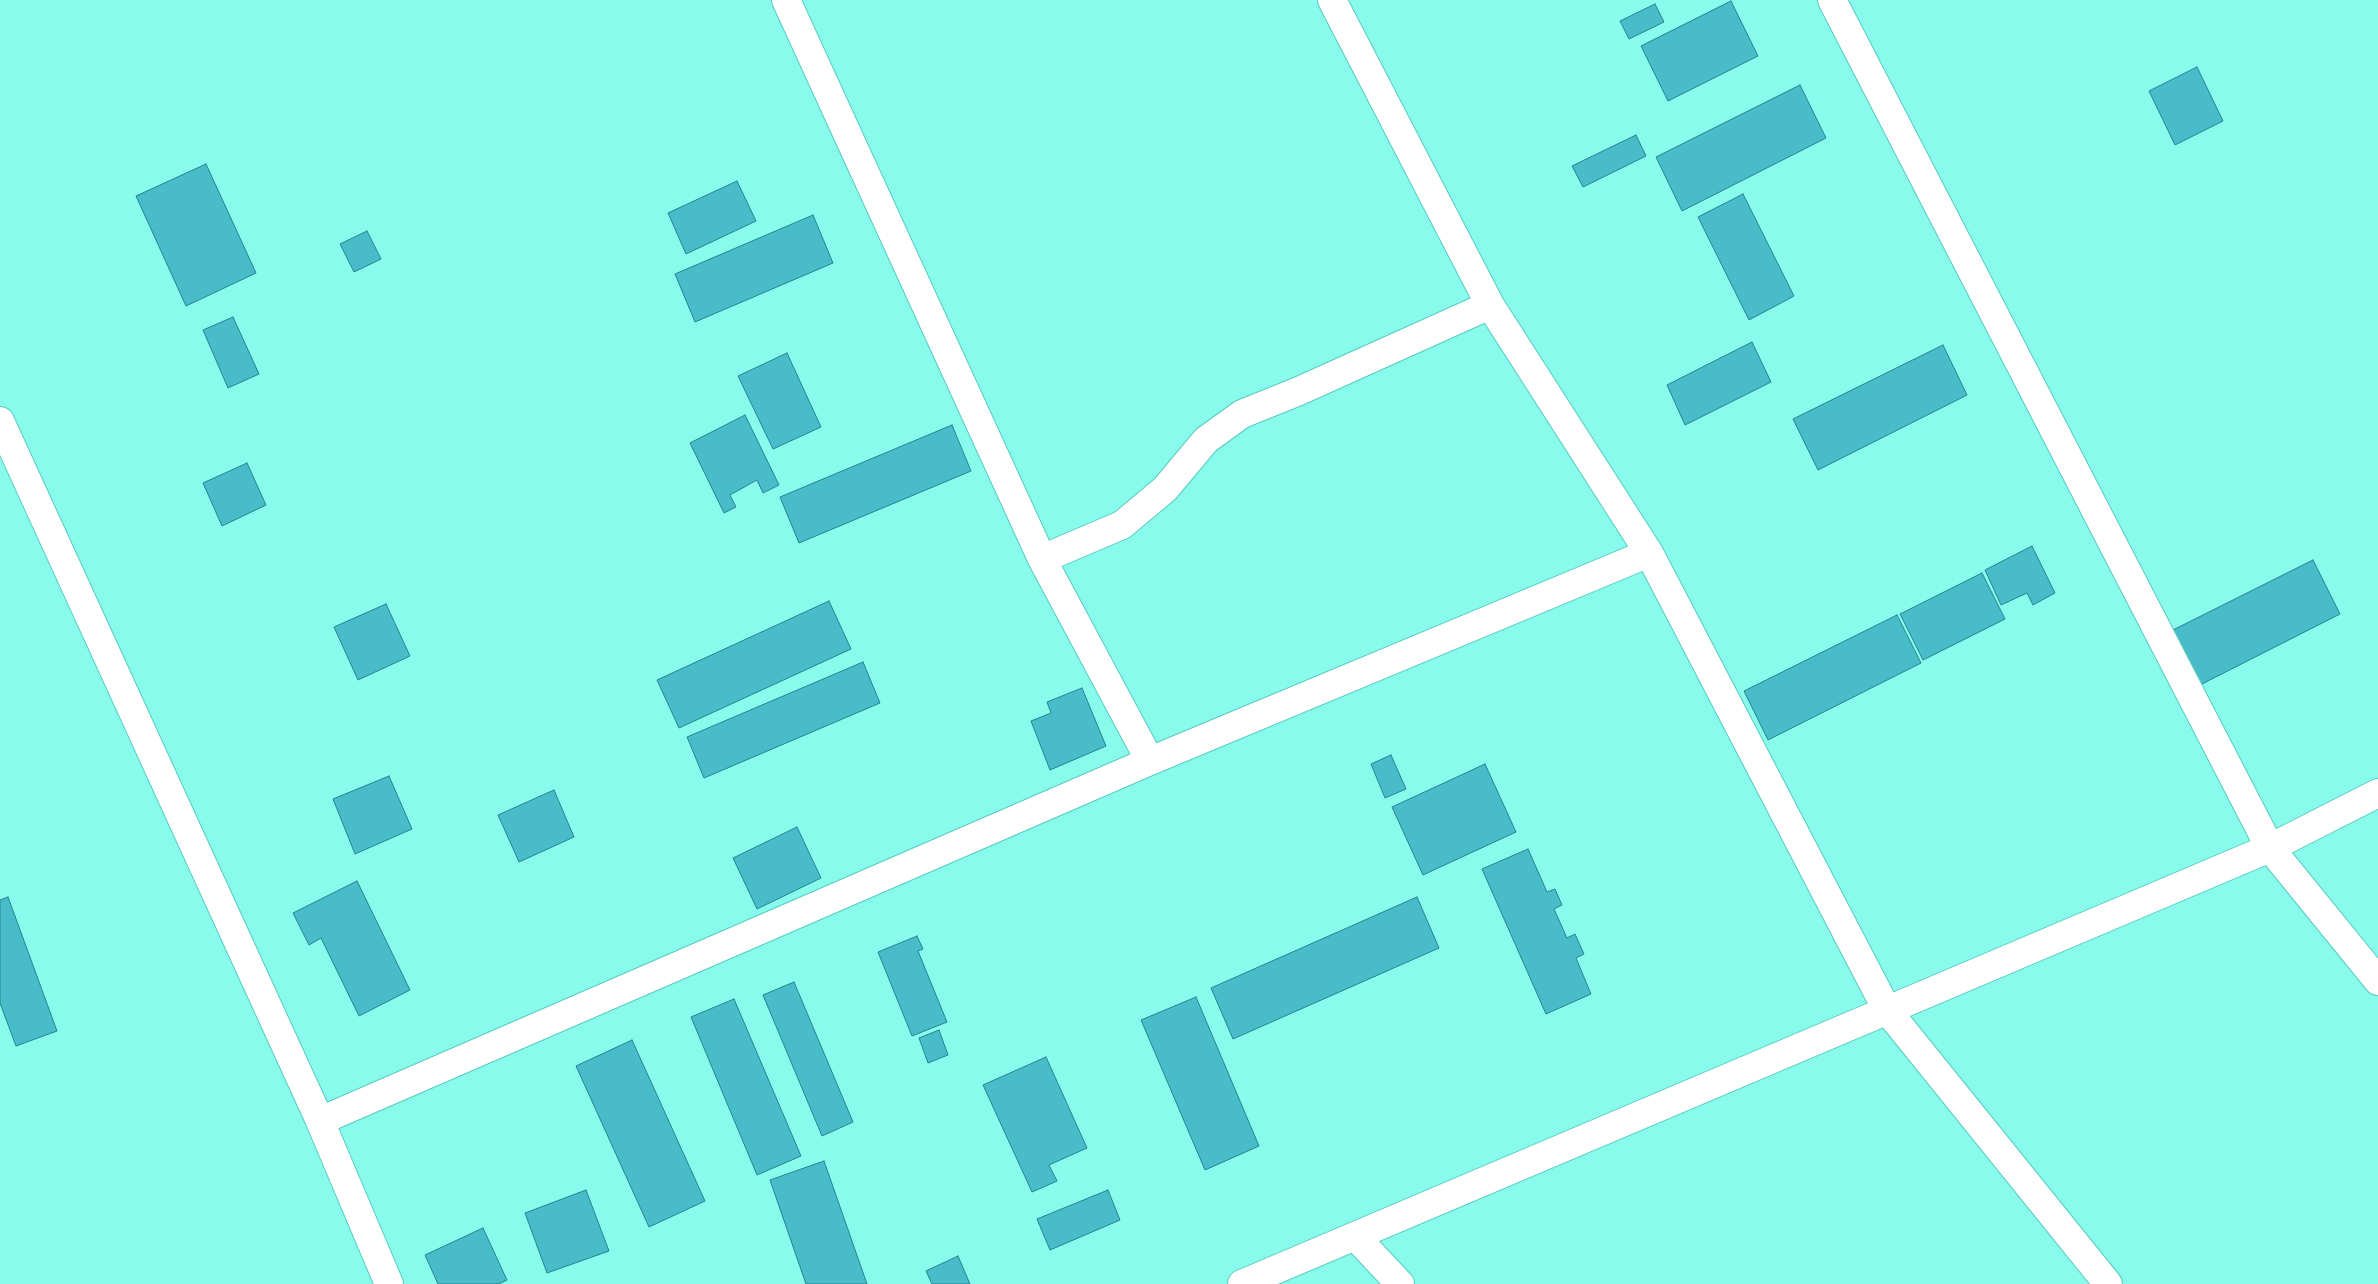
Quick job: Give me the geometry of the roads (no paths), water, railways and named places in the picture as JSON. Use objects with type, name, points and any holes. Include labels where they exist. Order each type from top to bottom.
[{"type":"street","points":[[786,0],[1042,559],[1150,761]]},
{"type":"street","points":[[1332,0],[1490,305],[1649,553],[1887,1010],[2108,1284]]},
{"type":"street","points":[[1832,0],[2270,848],[2378,981]]},
{"type":"street","points":[[1042,559],[1122,525],[1165,489],[1206,440],[1242,414],[1299,391],[1490,305]]},
{"type":"street","points":[[0,421],[320,1121],[389,1284]]},
{"type":"street","points":[[320,1121],[1150,761],[1649,553]]},
{"type":"street","points":[[1242,1284],[2270,848],[2378,792]]},
{"type":"street","points":[[1355,1236],[1400,1284]]}]
